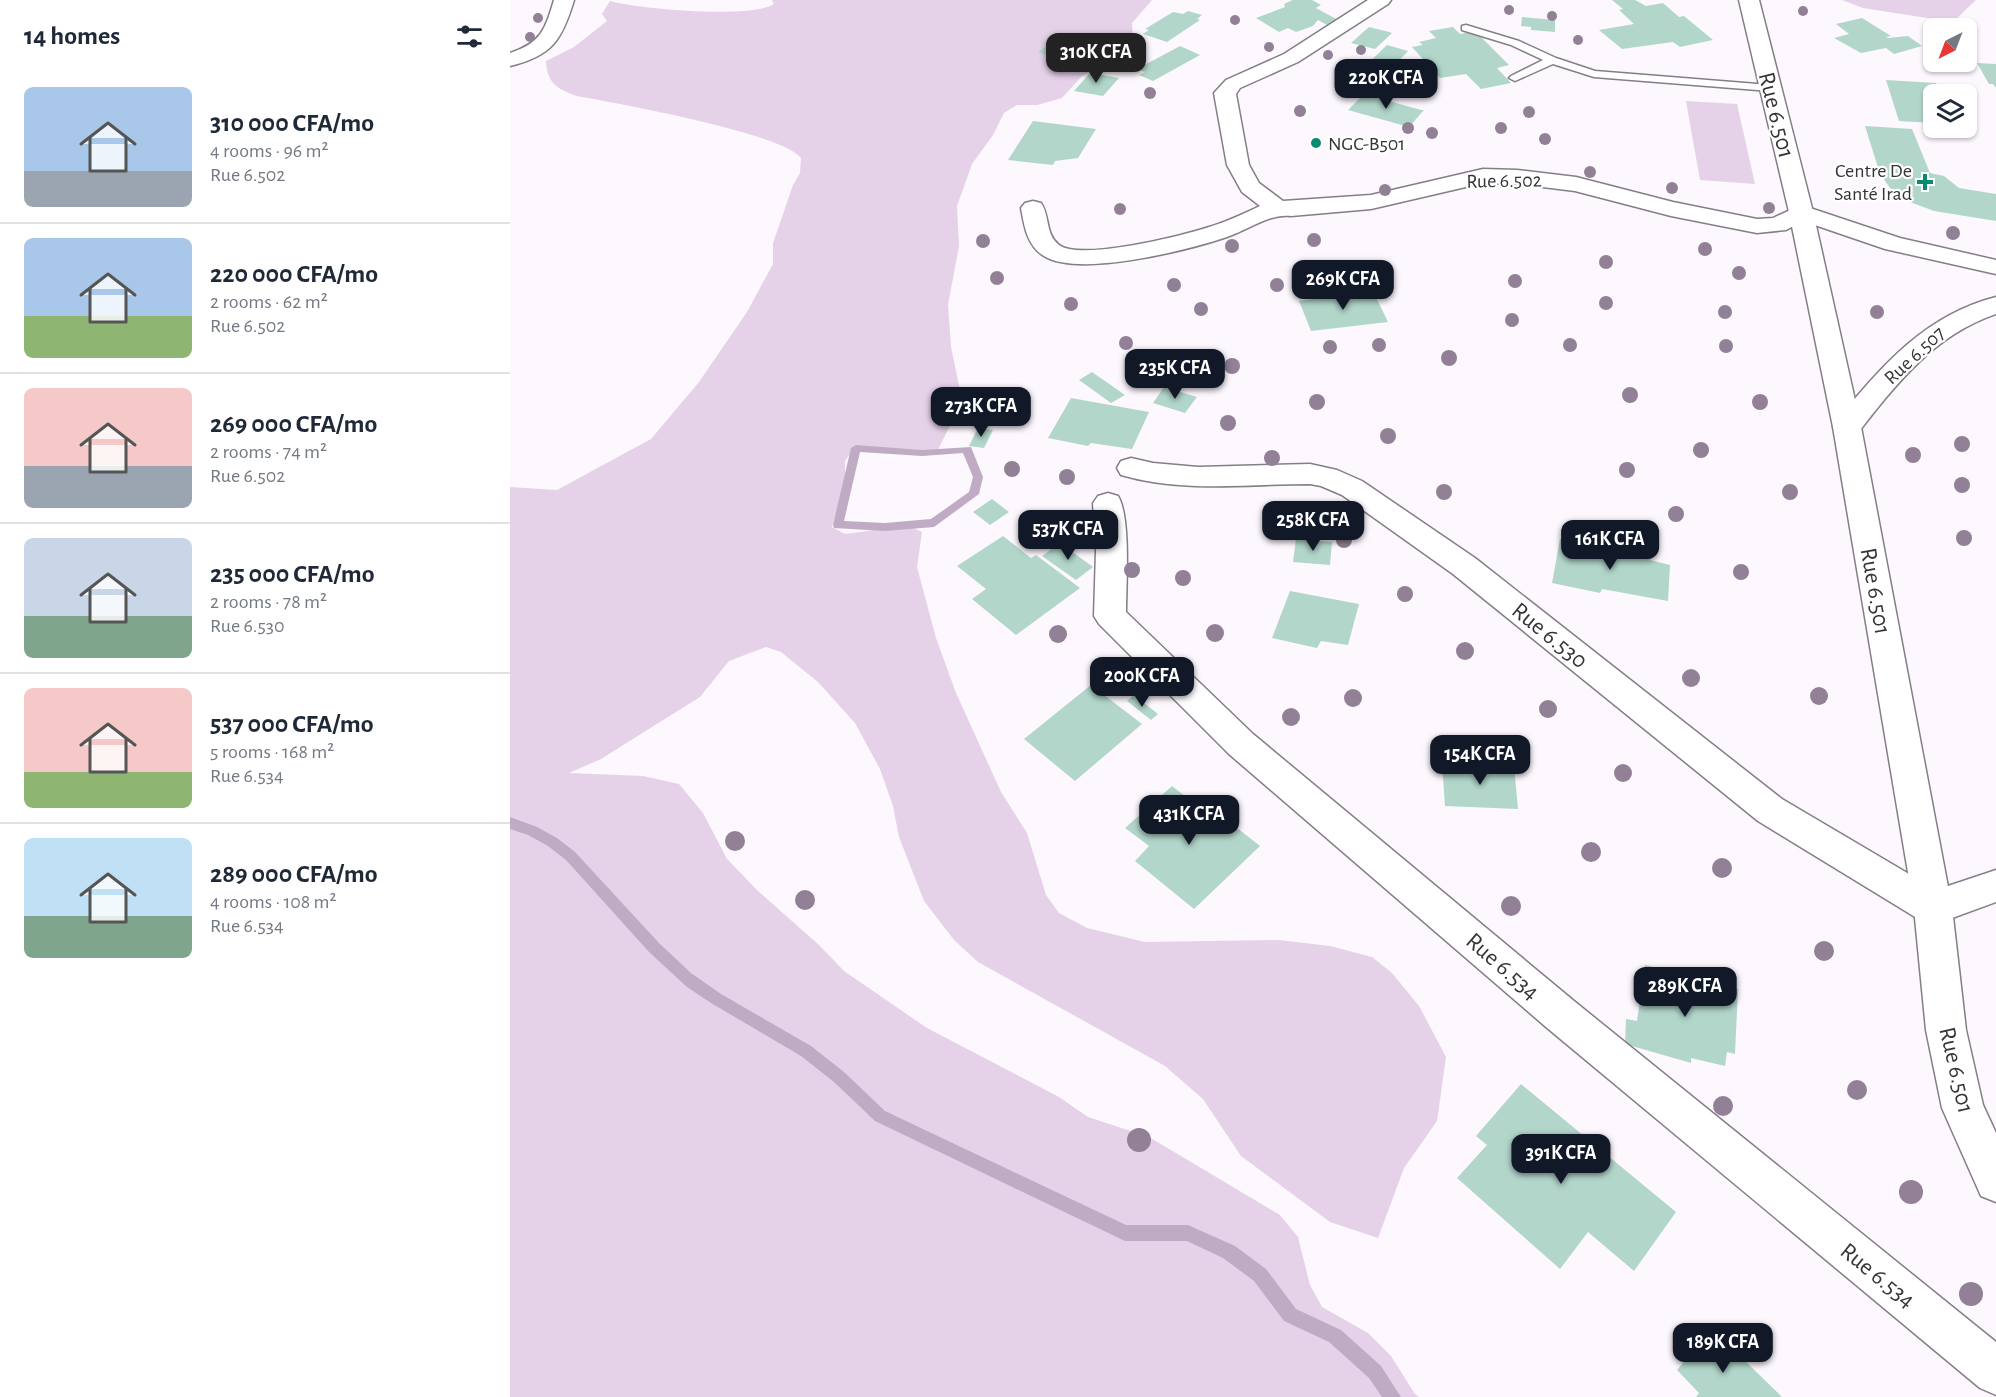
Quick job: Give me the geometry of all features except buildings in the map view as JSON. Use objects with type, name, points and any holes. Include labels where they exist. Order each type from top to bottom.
[{"type":"street","points":[[510,60],[533,51],[554,35],[564,0]]},
{"type":"street","points":[[1276,207],[1250,187],[1238,165],[1225,93],[1233,84],[1291,58],[1381,0]]},
{"type":"street","name":"Rue 6.501","points":[[1749,0],[1801,212],[1847,427],[1933,908],[1946,1030],[1963,1108],[1996,1181]]},
{"type":"street","name":"Rue 6.502","points":[[1276,207],[1291,209],[1371,202],[1483,176],[1517,177],[1576,184],[1756,226],[1778,225],[1801,212]]},
{"type":"street","points":[[1033,208],[1038,236],[1043,244],[1055,254],[1076,259],[1142,250],[1212,234],[1244,223],[1276,207]]},
{"type":"street","points":[[1801,212],[1893,244],[1996,267]]},
{"type":"street","name":"Rue 6.507","points":[[1847,427],[1891,373],[1924,340],[1946,325],[1981,309],[1996,305]]},
{"type":"street","name":"Rue 6.530","points":[[1131,468],[1152,474],[1183,478],[1310,474],[1327,477],[1352,488],[1464,566],[1770,810],[1933,908]]},
{"type":"street","name":"Rue 6.534","points":[[1108,503],[1111,551],[1110,616],[1241,744],[1560,1014],[1996,1372]]},
{"type":"street","points":[[1933,908],[1996,886]]},
{"type":"lane","points":[[1467,28],[1506,40],[1579,70],[1611,77],[1770,88]]},
{"type":"lane","points":[[1515,78],[1552,60]]},
{"type":"shaded area","points":[[772,0],[1152,0],[1132,23],[1133,38],[1141,56],[1132,63],[1096,68],[1082,76],[1062,98],[1037,105],[1017,105],[1004,113],[993,135],[972,164],[957,206],[959,246],[948,305],[951,347],[961,395],[957,411],[938,450],[918,453],[860,451],[850,454],[845,461],[845,484],[832,527],[845,534],[889,528],[913,528],[922,532],[917,567],[936,638],[956,693],[1001,792],[1027,833],[1046,895],[1059,913],[1087,928],[1145,942],[1279,940],[1330,946],[1372,957],[1392,973],[1419,1006],[1446,1057],[1437,1121],[1404,1168],[1378,1238],[1330,1222],[1241,1156],[1203,1099],[1165,1066],[978,962],[954,940],[924,901],[899,837],[893,806],[880,769],[855,723],[818,682],[781,652],[766,647],[729,661],[700,697],[601,759],[569,773],[643,776],[679,784],[703,813],[727,859],[844,971],[927,1028],[1059,1097],[1088,1117],[1149,1137],[1280,1215],[1298,1237],[1310,1285],[1322,1307],[1368,1333],[1391,1356],[1419,1397],[510,1397],[510,487],[557,490],[651,439],[699,382],[747,312],[773,264],[773,243],[793,185],[800,173],[801,158],[788,148],[732,129],[577,96],[554,84],[548,75],[546,61],[574,47],[607,21],[602,14],[610,1],[644,7],[719,12],[761,9],[774,4]]},
{"type":"shaded area","points":[[1842,0],[1976,0],[1957,18],[1927,18],[1863,8]]},
{"type":"shaded area","points":[[1686,101],[1737,104],[1755,184],[1700,180]]},
{"type":"waterway","points":[[856,448],[922,453],[967,449],[978,477],[974,494],[934,523],[885,527],[838,525],[856,448]]},
{"type":"waterway","points":[[510,823],[533,831],[553,842],[571,856],[675,968],[716,999],[806,1051],[839,1077],[880,1116],[1125,1233],[1188,1233],[1229,1252],[1260,1275],[1290,1315],[1335,1336],[1375,1372],[1392,1397]]},
{"type":"place","name":"NGC-B501","points":[[1316,143]]},
{"type":"place","name":"Centre De Santé Irad","points":[[1925,182]]}]
